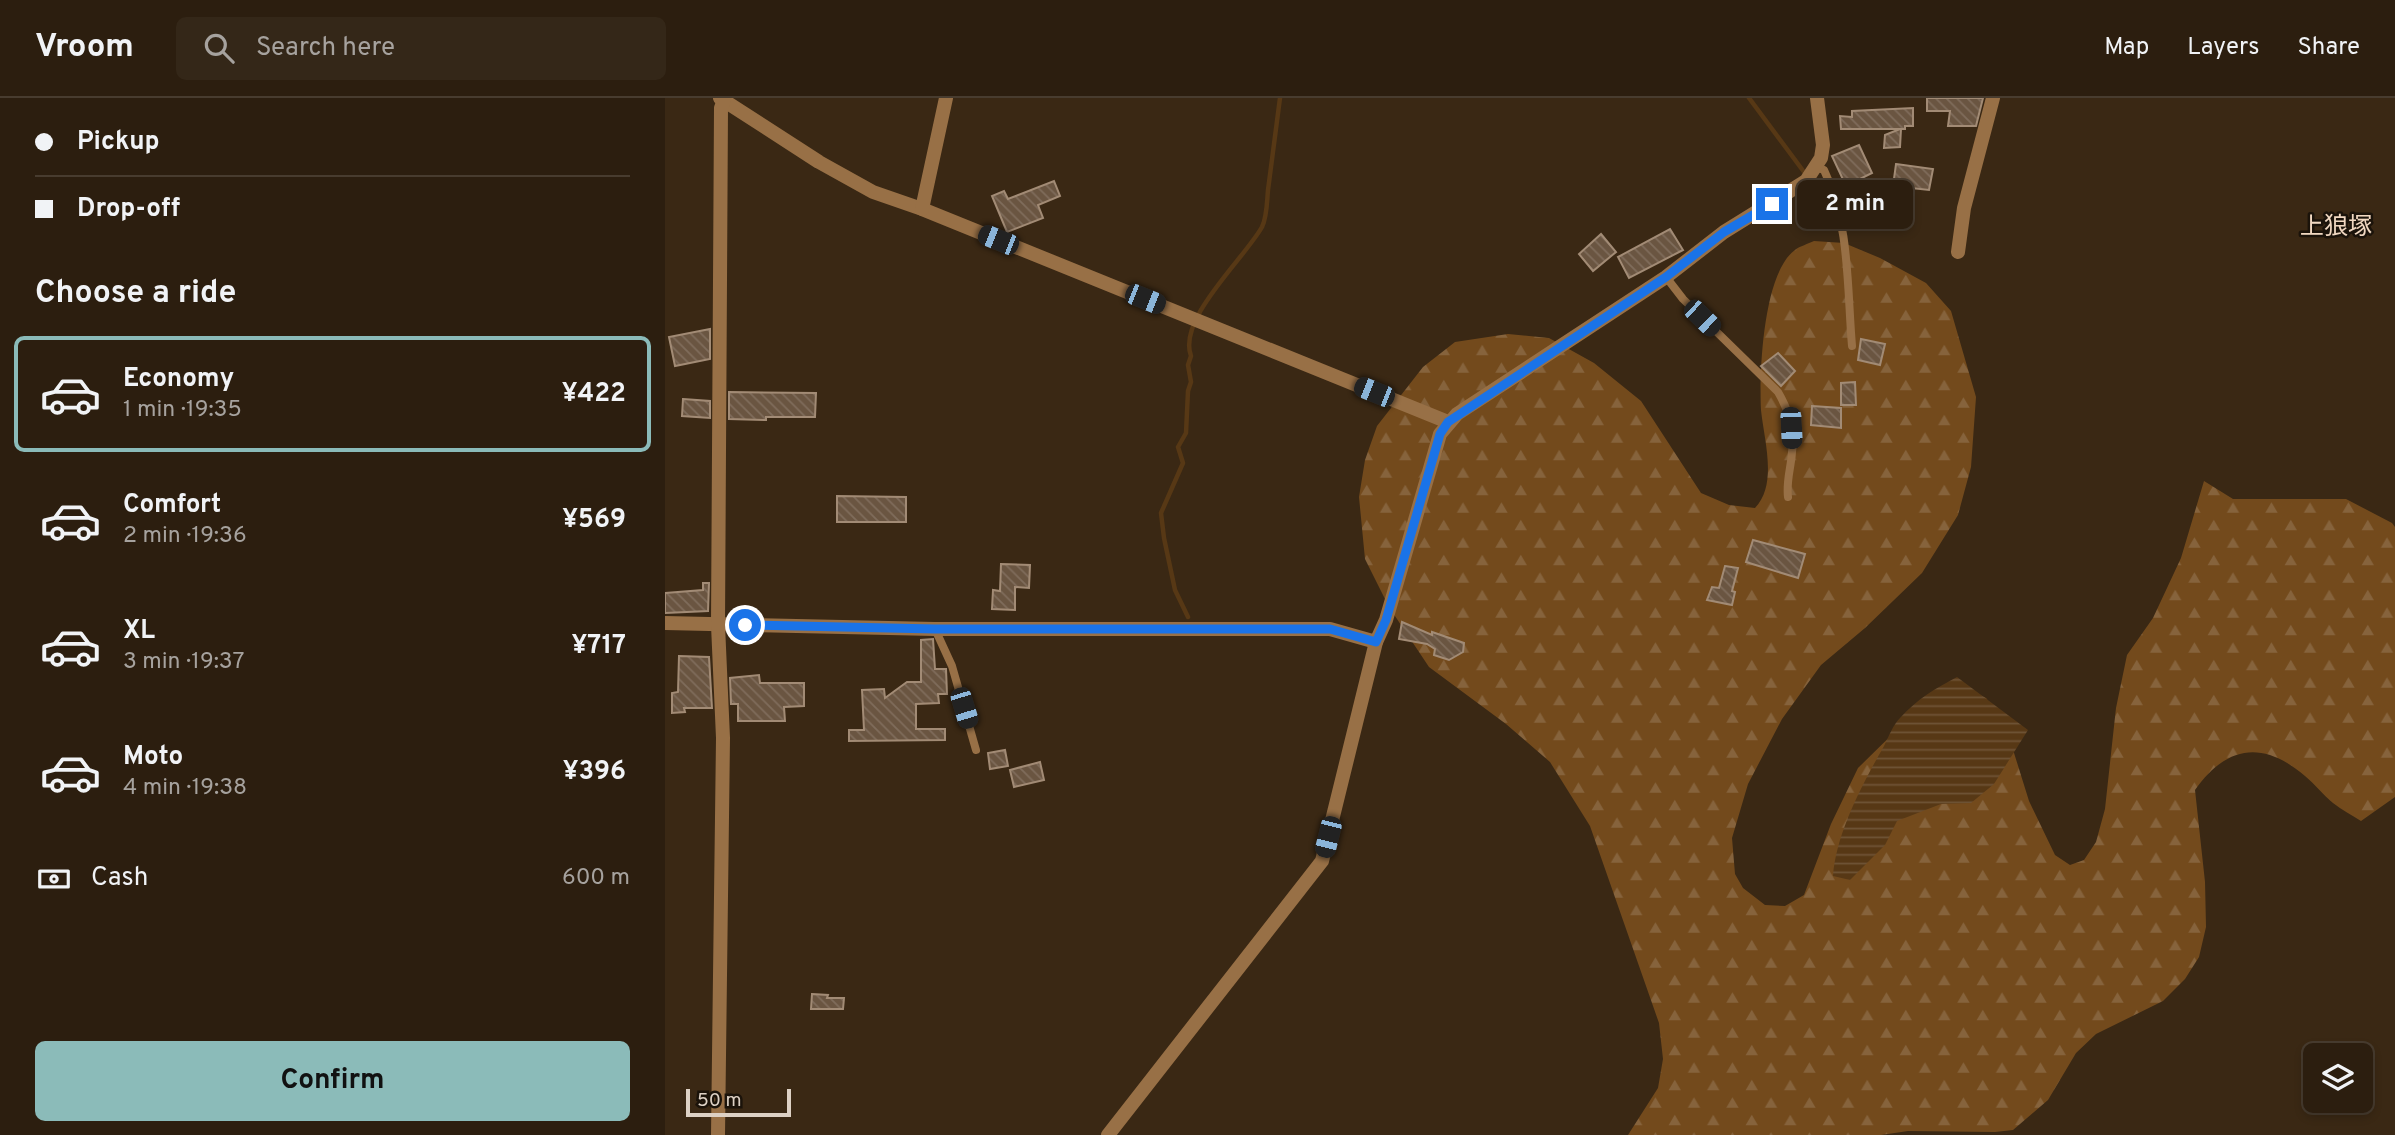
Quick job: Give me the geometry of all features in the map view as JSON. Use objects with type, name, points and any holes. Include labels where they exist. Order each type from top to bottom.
[{"type":"street","points":[[922,209],[946,98]]},
{"type":"street","points":[[1108,1135],[1322,861],[1376,642],[1386,620],[1440,434],[1448,422],[1666,277],[1724,232],[1806,181],[1821,158],[1823,145],[1817,98]]},
{"type":"street","points":[[1958,252],[1964,208],[1993,98]]},
{"type":"street","points":[[718,1135],[723,738],[718,625],[722,99],[818,162],[862,186],[1448,422]]},
{"type":"street","points":[[665,623],[935,629],[1330,629],[1376,642]]},
{"type":"lane","points":[[1815,167],[1824,170],[1834,191],[1842,221],[1852,346]]},
{"type":"lane","points":[[1666,277],[1683,299],[1778,392],[1786,405],[1793,450],[1786,482],[1788,497]]},
{"type":"lane","points":[[935,629],[952,666],[976,750]]},
{"type":"green space","points":[[1814,241],[1844,243],[1880,258],[1926,283],[1951,311],[1976,397],[1971,467],[1958,515],[1922,573],[1865,628],[1821,665],[1782,719],[1748,784],[1732,838],[1735,874],[1743,888],[1765,905],[1785,906],[1804,895],[1831,824],[1858,768],[1911,716],[1969,690],[1986,698],[2005,724],[2029,801],[2055,855],[2070,865],[2084,860],[2096,842],[2105,809],[2116,708],[2127,655],[2153,618],[2181,558],[2204,481],[2233,499],[2346,499],[2395,527],[2395,797],[2361,821],[2333,803],[2290,764],[2260,753],[2233,756],[2207,775],[2195,790],[2205,882],[2206,927],[2199,957],[2185,979],[2163,1001],[2096,1034],[2076,1053],[2048,1100],[2013,1130],[1908,1131],[1881,1135],[1628,1135],[1658,1088],[1663,1059],[1659,1023],[1590,826],[1550,762],[1506,724],[1429,667],[1389,607],[1365,559],[1359,497],[1365,460],[1377,426],[1423,367],[1455,342],[1508,334],[1549,338],[1594,363],[1641,401],[1701,493],[1729,505],[1755,508],[1762,498],[1768,474],[1761,393],[1762,349],[1770,301],[1784,262],[1795,250]]},
{"type":"shaded area","points":[[1957,677],[2028,730],[1994,784],[1971,803],[1941,804],[1897,821],[1885,845],[1850,880],[1833,876],[1845,826],[1895,724],[1920,700]]},
{"type":"building","points":[[1927,98],[1983,98],[1976,126],[1948,126],[1950,111],[1927,111]]},
{"type":"building","points":[[1913,108],[1913,126],[1901,129],[1900,147],[1884,148],[1885,135],[1900,129],[1841,129],[1840,116],[1852,117],[1852,111]]},
{"type":"building","points":[[1859,145],[1872,173],[1846,186],[1832,156]]},
{"type":"building","points":[[1896,164],[1933,169],[1929,190],[1893,186]]},
{"type":"building","points":[[1054,181],[1060,196],[1038,205],[1043,218],[1007,232],[992,196],[1004,191],[1008,199]]},
{"type":"building","points":[[1670,229],[1683,250],[1629,278],[1618,257]]},
{"type":"building","points":[[1601,234],[1616,252],[1593,271],[1579,254]]},
{"type":"building","points":[[710,329],[710,359],[675,366],[669,337]]},
{"type":"building","points":[[1861,339],[1885,344],[1880,365],[1858,360]]},
{"type":"building","points":[[1778,353],[1795,371],[1781,386],[1761,366]]},
{"type":"building","points":[[1855,382],[1856,405],[1841,405],[1841,383]]},
{"type":"building","points":[[729,392],[816,393],[815,417],[729,419]]},
{"type":"building","points":[[683,399],[710,401],[710,418],[682,416]]},
{"type":"building","points":[[1812,406],[1841,408],[1841,428],[1811,425]]},
{"type":"building","points":[[837,496],[906,497],[906,522],[837,522]]},
{"type":"building","points":[[1753,540],[1805,554],[1798,578],[1746,562]]},
{"type":"building","points":[[1001,564],[1030,565],[1029,588],[1015,587],[1015,610],[992,609],[993,590],[1000,591]]},
{"type":"building","points":[[1725,566],[1738,568],[1732,591],[1735,592],[1732,605],[1707,600],[1712,587],[1719,588]]},
{"type":"building","points":[[703,583],[709,583],[708,611],[665,613],[665,593],[703,590]]},
{"type":"building","points":[[1402,622],[1432,635],[1432,632],[1464,643],[1463,652],[1449,660],[1434,655],[1435,649],[1427,644],[1399,639]]},
{"type":"building","points":[[933,639],[935,669],[946,669],[947,694],[938,694],[939,703],[916,704],[916,729],[945,729],[945,740],[849,741],[849,730],[864,730],[862,690],[884,689],[885,698],[907,682],[921,682],[921,640]]},
{"type":"building","points":[[679,656],[709,657],[712,708],[684,708],[685,712],[672,713],[672,693],[678,692]]},
{"type":"building","points":[[759,675],[760,683],[804,683],[804,706],[784,707],[785,721],[738,721],[738,704],[731,704],[730,678]]},
{"type":"building","points":[[1005,750],[1008,766],[990,769],[988,753]]},
{"type":"building","points":[[1040,762],[1044,780],[1014,787],[1010,770]]},
{"type":"building","points":[[812,994],[828,995],[827,998],[844,998],[843,1009],[811,1009]]},
{"type":"waterway","points":[[1188,617],[1175,590],[1161,513],[1183,463],[1178,447],[1186,433],[1188,391],[1191,382],[1188,365],[1191,356],[1189,341],[1203,307],[1264,223],[1280,98]]},
{"type":"waterway","points":[[1749,98],[1804,172]]},
{"type":"district","name":"上狼塚","points":[[2336,228]]},
{"type":"route","points":[[745,625],[935,629],[1330,629],[1376,642],[1386,620],[1440,434],[1448,422],[1666,277],[1724,232],[1772,204]]}]
